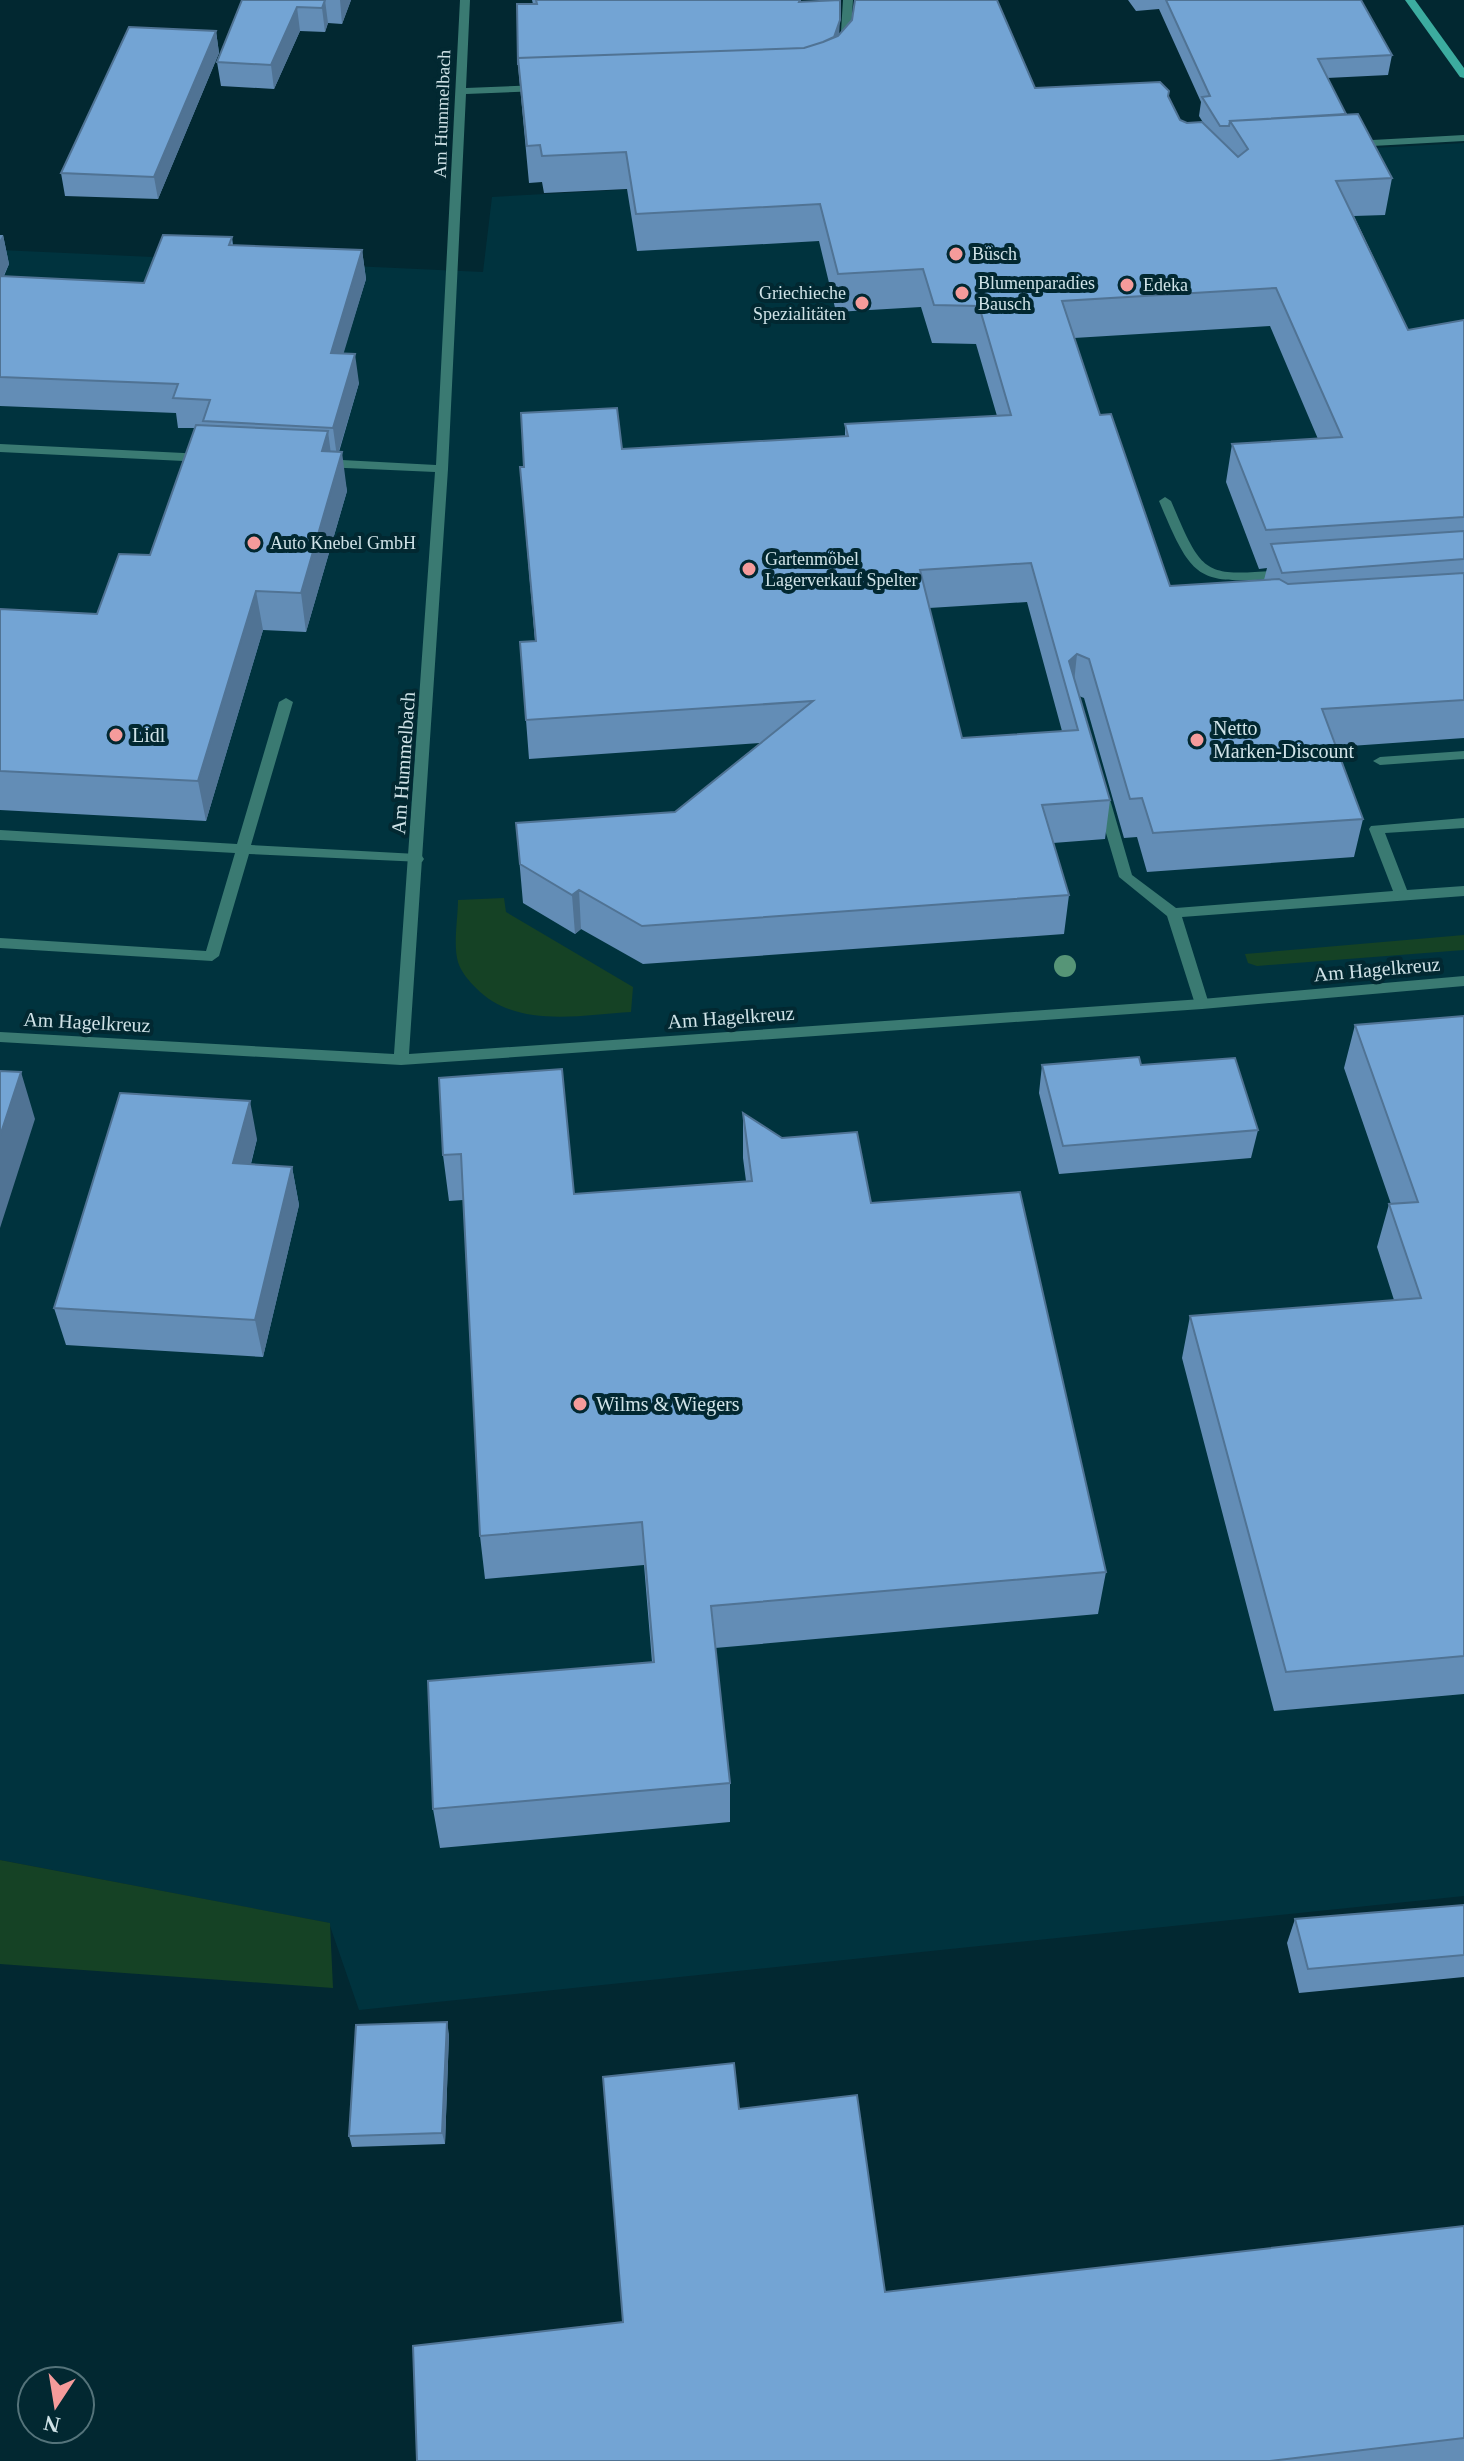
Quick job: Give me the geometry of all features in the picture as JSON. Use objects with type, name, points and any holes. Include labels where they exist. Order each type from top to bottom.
[{"type":"main road","points":[[1410,0],[1464,75]]},
{"type":"street","name":"Am Hummelbach","points":[[401,1060],[442,469],[465,0]]},
{"type":"street","points":[[845,59],[848,0]]},
{"type":"street","points":[[462,91],[555,87]]},
{"type":"street","points":[[1339,145],[1464,138]]},
{"type":"street","points":[[0,448],[221,459]]},
{"type":"street","points":[[315,463],[442,469]]},
{"type":"street","points":[[1165,501],[1192,560],[1210,573],[1239,577],[1299,573]]},
{"type":"street","points":[[0,943],[212,956],[286,702]]},
{"type":"street","points":[[1380,761],[1464,755]]},
{"type":"street","points":[[1100,788],[1126,877],[1173,913],[1202,1004]]},
{"type":"street","points":[[1402,896],[1376,829],[1464,823]]},
{"type":"street","points":[[0,835],[417,859]]},
{"type":"street","points":[[1173,913],[1464,891]]},
{"type":"street","name":"Am Hagelkreuz","points":[[0,1037],[401,1060],[1202,1004],[1464,981]]},
{"type":"shaded area","points":[[1464,143],[1464,1896],[359,2010],[329,1923],[0,1860],[0,250],[483,272],[492,197]]},
{"type":"green space","points":[[504,898],[506,912],[633,987],[631,1012],[570,1017],[529,1014],[492,1001],[476,988],[458,962],[458,900]]},
{"type":"green space","points":[[1464,935],[1464,950],[1257,966],[1248,963],[1245,954]]},
{"type":"green space","points":[[0,1860],[330,1923],[333,1988],[0,1964]]},
{"type":"building","points":[[242,0],[325,0],[322,8],[297,7],[271,65],[217,62]]},
{"type":"building","points":[[536,0],[840,0],[840,20],[834,37],[804,48],[518,58],[518,65],[517,4],[537,4]]},
{"type":"building","points":[[855,0],[997,0],[1035,88],[1160,82],[1169,91],[1168,96],[1180,120],[1202,122],[1238,157],[1248,149],[1230,121],[1358,114],[1392,178],[1336,181],[1408,330],[1464,320],[1464,517],[1266,530],[1232,444],[1342,437],[1276,288],[1062,301],[1100,415],[1111,414],[1170,586],[1279,579],[1288,584],[1464,573],[1464,700],[1322,709],[1363,819],[1153,833],[1142,798],[1130,799],[1089,659],[1077,654],[1069,661],[1110,800],[1042,805],[1069,895],[642,926],[579,890],[572,895],[520,864],[516,823],[675,812],[813,701],[526,720],[520,642],[536,641],[520,467],[524,467],[521,413],[617,408],[622,449],[848,436],[845,424],[1011,415],[979,306],[934,305],[923,269],[838,274],[820,204],[636,214],[626,152],[542,156],[540,145],[527,146],[518,58],[804,48],[838,36],[852,20]],"holes":[[[1031,563],[1078,730],[962,738],[920,570]]]},
{"type":"building","points":[[1166,0],[1361,0],[1392,55],[1318,59],[1346,114],[1230,121],[1229,126],[1220,126],[1202,97],[1210,96]]},
{"type":"building","points":[[129,27],[216,31],[154,177],[61,173]]},
{"type":"building","points":[[163,235],[232,237],[229,245],[362,250],[331,353],[355,354],[333,428],[203,421],[210,400],[173,398],[178,384],[0,377],[0,276],[144,283]]},
{"type":"building","points":[[196,425],[328,431],[322,451],[342,452],[301,593],[256,591],[198,781],[0,771],[0,609],[97,614],[119,554],[150,555]]},
{"type":"building","points":[[1464,531],[1464,559],[1282,573],[1271,544]]},
{"type":"building","points":[[1464,1016],[1464,1656],[1286,1672],[1190,1316],[1421,1298],[1389,1204],[1418,1202],[1355,1025]]},
{"type":"building","points":[[1139,1057],[1141,1065],[1235,1058],[1258,1130],[1063,1146],[1042,1065]]},
{"type":"building","points":[[562,1069],[574,1194],[752,1181],[743,1113],[782,1138],[857,1132],[871,1203],[1020,1192],[1106,1572],[711,1606],[730,1783],[433,1809],[428,1681],[654,1662],[642,1522],[480,1536],[461,1154],[443,1155],[439,1078]]},
{"type":"building","points":[[0,1071],[21,1072],[0,1136]]},
{"type":"building","points":[[120,1093],[250,1101],[233,1163],[292,1167],[255,1320],[54,1308]]},
{"type":"building","points":[[1464,1905],[1464,1955],[1308,1969],[1295,1919]]},
{"type":"building","points":[[447,2022],[442,2133],[349,2136],[356,2025]]},
{"type":"building","points":[[734,2063],[739,2109],[857,2095],[885,2292],[1464,2226],[1464,2438],[1270,2461],[417,2461],[413,2346],[623,2322],[603,2077]]},
{"type":"place","name":"Büsch","points":[[956,254]]},
{"type":"place","name":"Edeka","points":[[1127,285]]},
{"type":"place","name":"Blumenparadies Bausch","points":[[962,293]]},
{"type":"place","name":"Griechieche Spezialitäten","points":[[862,303]]},
{"type":"place","name":"Auto Knebel GmbH","points":[[254,543]]},
{"type":"place","name":"Gartenmöbel Lagerverkauf Spelter","points":[[749,569]]},
{"type":"place","name":"Lidl","points":[[116,735]]},
{"type":"place","name":"Netto Marken-Discount","points":[[1197,740]]},
{"type":"place","name":"Wilms & Wiegers","points":[[580,1404]]}]
